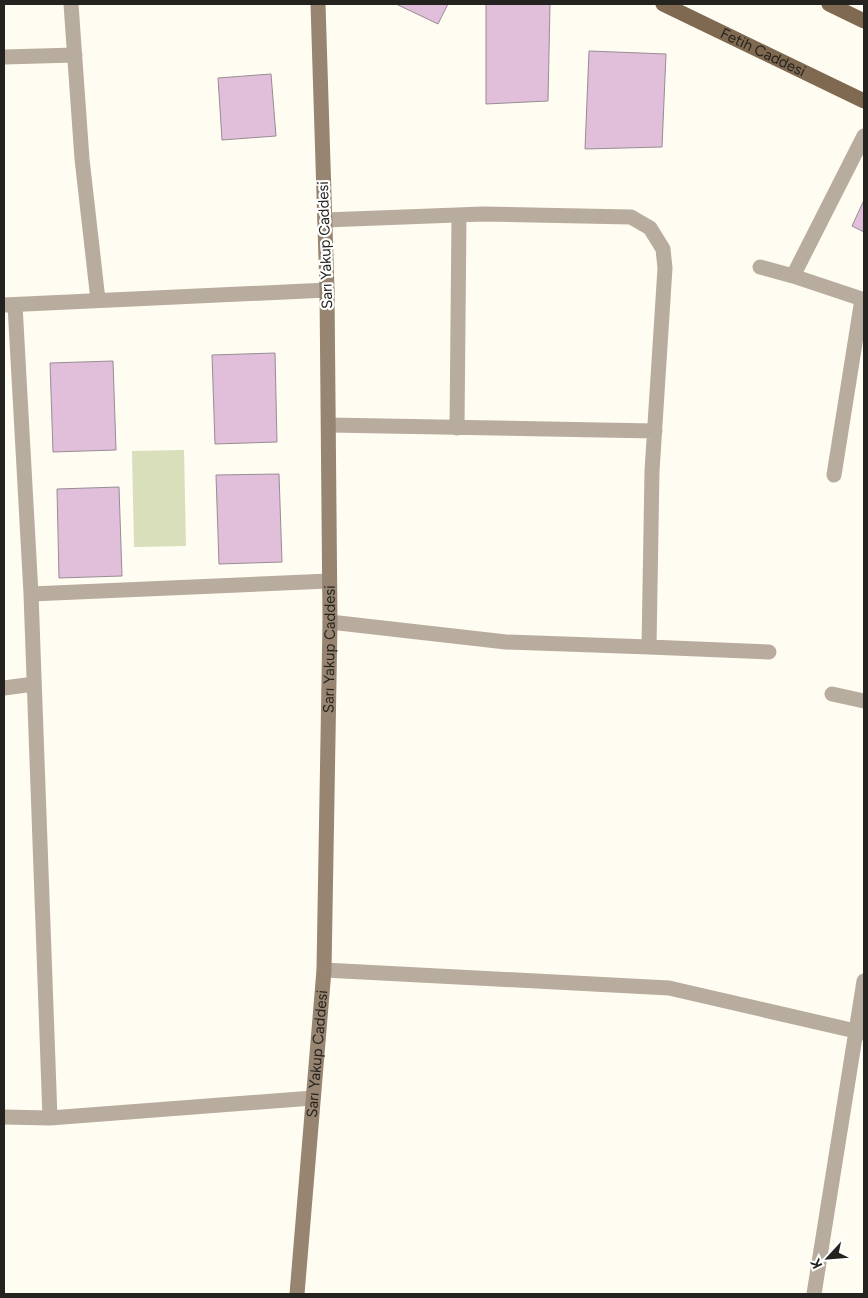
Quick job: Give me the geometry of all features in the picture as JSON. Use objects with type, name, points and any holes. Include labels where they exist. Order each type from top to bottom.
[{"type":"main road","name":"Fetih Caddesi","points":[[663,4],[864,101]]},
{"type":"main road","points":[[829,4],[864,21]]},
{"type":"street","points":[[71,4],[82,159],[98,300]]},
{"type":"street","name":"Sarı Yakup Caddesi","points":[[298,1294],[324,970],[330,622],[327,290],[318,4]]},
{"type":"street","points":[[4,57],[75,55]]},
{"type":"street","points":[[793,276],[864,136]]},
{"type":"street","points":[[324,220],[459,215],[631,217],[650,228],[663,249],[665,268],[652,471],[649,647]]},
{"type":"street","points":[[457,428],[459,215]]},
{"type":"street","points":[[760,267],[862,299],[834,475]]},
{"type":"street","points":[[50,1118],[31,594],[10,305],[327,290]]},
{"type":"street","points":[[329,425],[655,431]]},
{"type":"street","points":[[31,594],[329,581]]},
{"type":"street","points":[[330,622],[506,642],[769,652]]},
{"type":"street","points":[[4,688],[34,684]]},
{"type":"street","points":[[832,694],[864,701]]},
{"type":"street","points":[[324,970],[669,988],[860,1033]]},
{"type":"street","points":[[814,1294],[860,1033],[864,981]]},
{"type":"street","points":[[4,1117],[50,1118],[313,1098]]},
{"type":"green space","points":[[184,450],[186,546],[134,547],[132,451]]},
{"type":"building","points":[[396,4],[448,4],[438,24]]},
{"type":"building","points":[[486,4],[550,4],[548,101],[486,104]]},
{"type":"building","points":[[589,51],[666,54],[662,147],[585,149]]},
{"type":"building","points":[[271,74],[276,136],[222,140],[218,78]]},
{"type":"building","points":[[864,200],[864,232],[852,226]]},
{"type":"building","points":[[275,353],[277,442],[215,444],[212,355]]},
{"type":"building","points":[[113,361],[116,450],[53,452],[50,363]]},
{"type":"building","points":[[279,474],[282,562],[219,564],[216,475]]},
{"type":"building","points":[[119,487],[122,576],[59,578],[57,489]]}]
